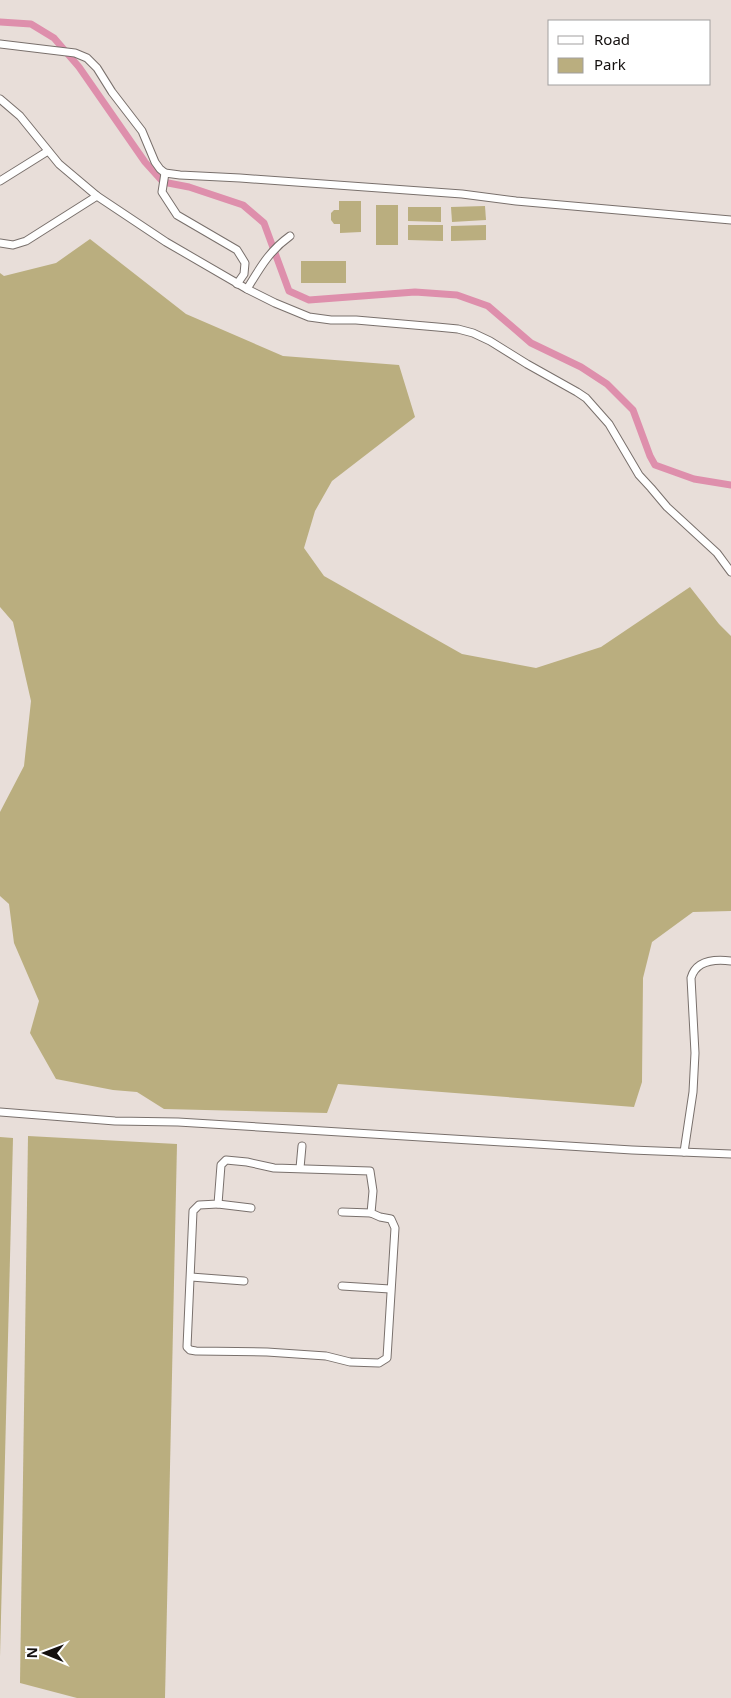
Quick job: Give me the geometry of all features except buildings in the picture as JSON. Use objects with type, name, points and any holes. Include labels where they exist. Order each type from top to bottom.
[{"type":"street","points":[[0,44],[75,53],[87,58],[97,68],[112,92],[142,131],[155,162],[165,173],[462,194],[516,201],[731,220]]},
{"type":"street","points":[[0,101],[20,116],[66,171],[97,196],[166,242],[237,284],[309,317],[458,329],[490,340],[586,398],[609,424],[639,475],[666,507],[717,553],[731,572]]},
{"type":"street","points":[[0,181],[48,151]]},
{"type":"street","points":[[165,173],[162,192],[177,215],[237,250],[245,263],[244,274],[237,284]]},
{"type":"street","points":[[0,243],[13,245],[26,241],[97,196]]},
{"type":"street","points":[[247,289],[267,256],[290,236]]},
{"type":"street","points":[[684,1152],[693,1092],[695,1060],[690,978],[694,971],[703,963],[712,960],[731,961]]},
{"type":"street","points":[[0,1112],[115,1121],[188,1123],[731,1154]]},
{"type":"street","points":[[300,1168],[302,1146]]},
{"type":"street","points":[[218,1204],[221,1165],[226,1160],[274,1168],[370,1170],[373,1191],[371,1213]]},
{"type":"street","points":[[251,1208],[218,1204],[199,1205],[193,1211],[187,1347],[192,1351],[267,1352],[326,1356],[350,1362],[380,1363],[387,1358],[395,1228],[391,1219],[380,1218],[371,1213],[342,1212]]},
{"type":"street","points":[[191,1276],[244,1281]]},
{"type":"street","points":[[342,1286],[390,1289]]},
{"type":"green space","points":[[339,201],[361,201],[361,232],[340,233],[340,224],[334,224],[331,220],[331,213],[334,210],[339,210]]},
{"type":"green space","points":[[376,205],[398,205],[398,245],[376,245]]},
{"type":"green space","points":[[485,206],[486,220],[452,222],[451,207]]},
{"type":"green space","points":[[408,207],[441,207],[441,222],[408,221]]},
{"type":"green space","points":[[408,225],[443,225],[443,241],[408,240]]},
{"type":"green space","points":[[486,225],[486,240],[451,241],[451,226]]},
{"type":"green space","points":[[90,239],[186,314],[283,356],[399,365],[415,417],[332,481],[315,511],[304,548],[324,576],[462,654],[536,668],[601,647],[690,587],[719,624],[731,636],[731,911],[693,912],[652,942],[643,978],[642,1082],[634,1107],[338,1084],[327,1113],[164,1109],[137,1092],[113,1090],[56,1079],[30,1033],[39,1001],[14,943],[9,904],[0,896],[0,812],[24,766],[31,701],[13,622],[0,607],[0,273],[4,276],[56,263]]},
{"type":"green space","points":[[301,261],[346,261],[346,283],[301,283]]},
{"type":"green space","points":[[28,1136],[177,1144],[165,1698],[77,1698],[20,1683]]},
{"type":"green space","points":[[0,1137],[13,1138],[0,1657]]},
{"type":"waterway","points":[[0,22],[31,24],[54,38],[79,67],[145,162],[163,182],[189,187],[243,205],[264,223],[289,291],[309,300],[415,292],[457,295],[488,306],[531,343],[581,367],[607,384],[633,410],[655,465],[694,479],[731,485]]}]
